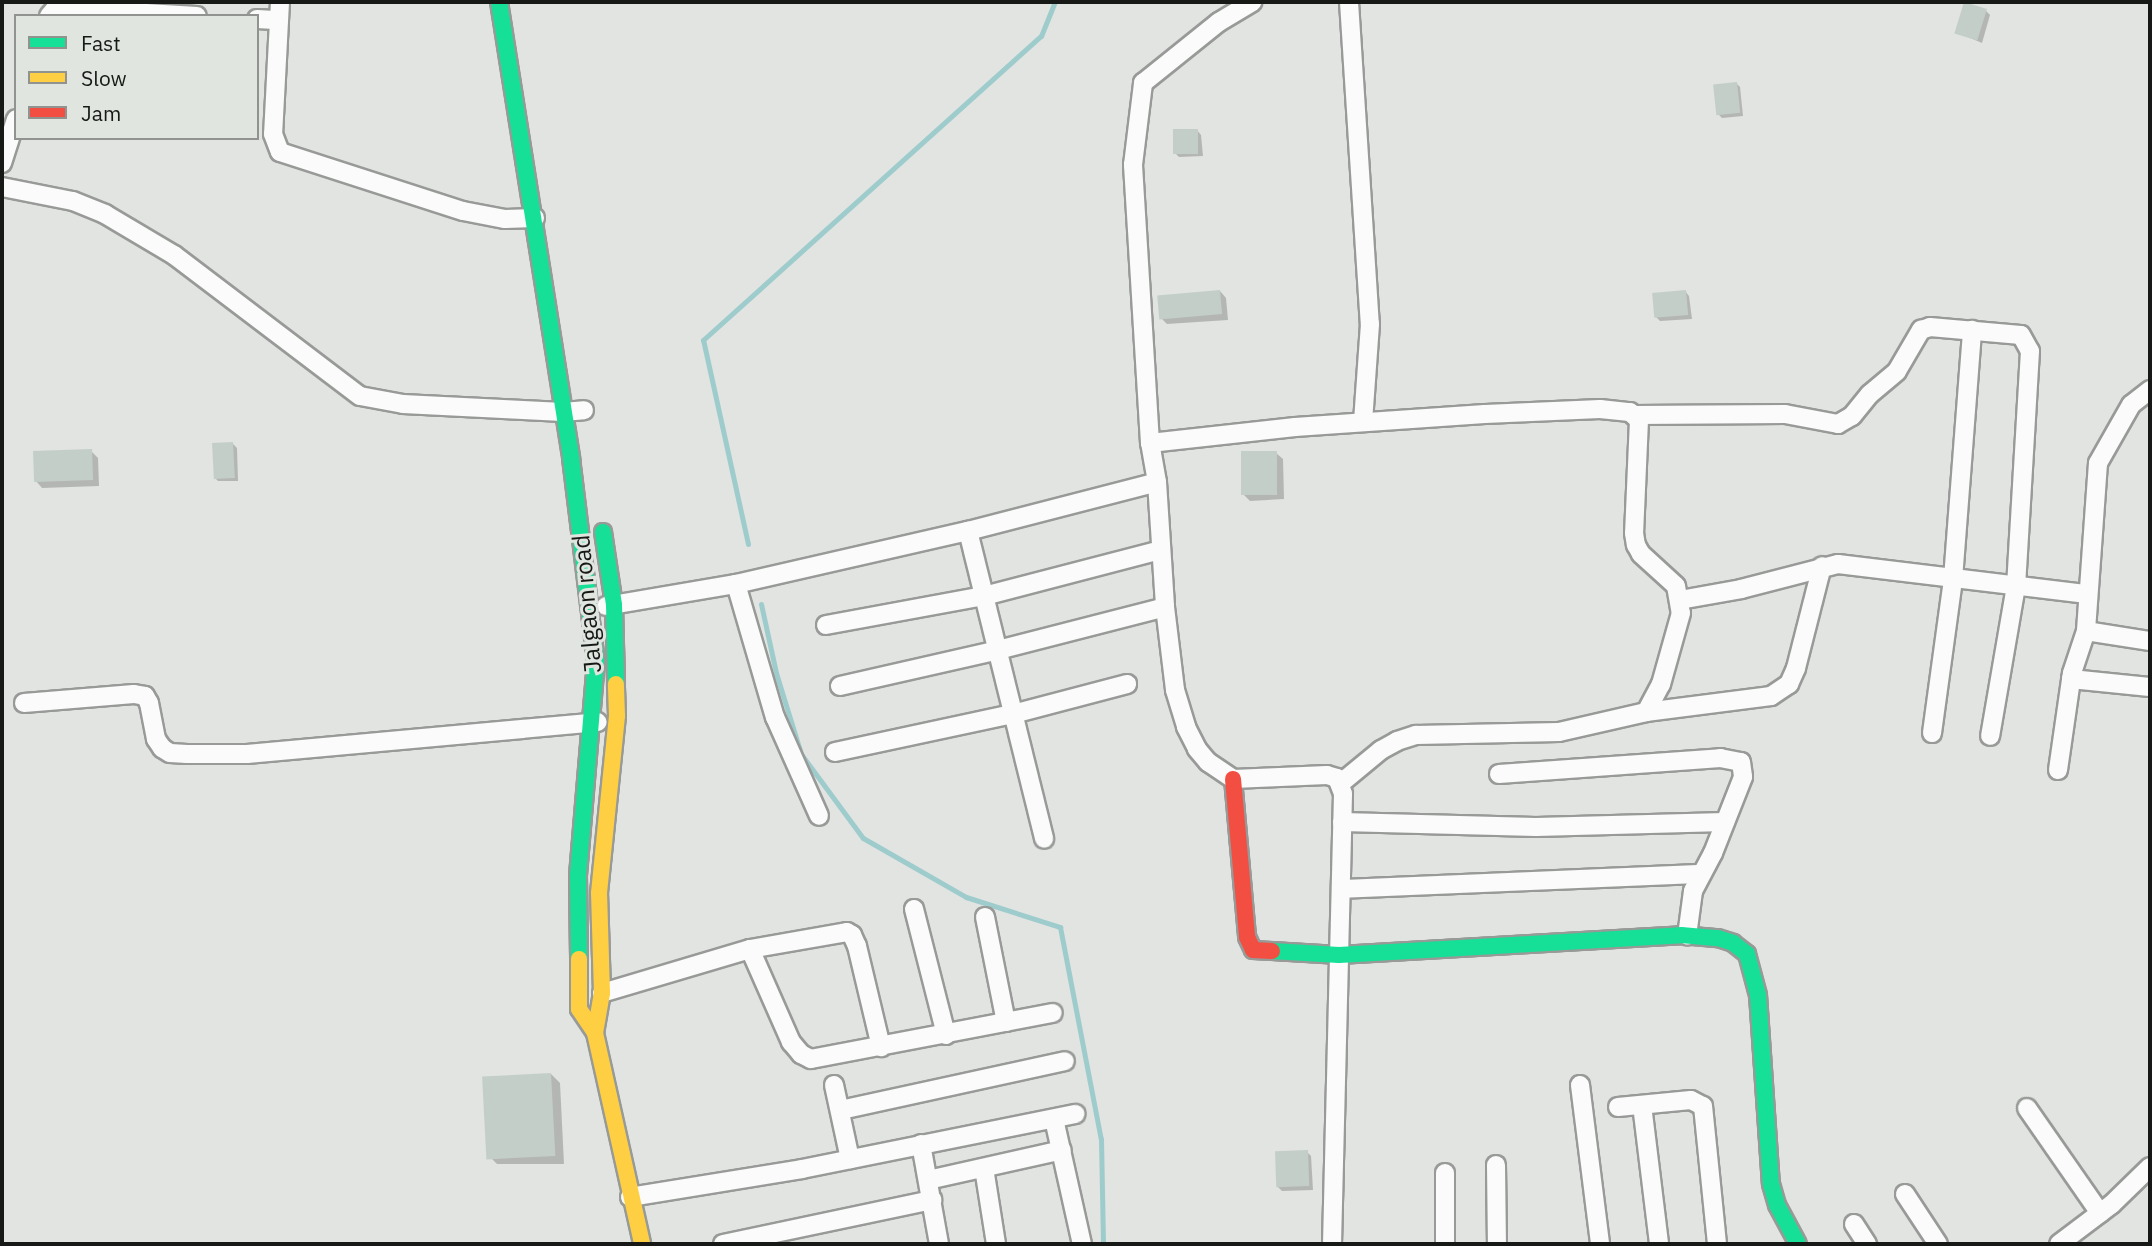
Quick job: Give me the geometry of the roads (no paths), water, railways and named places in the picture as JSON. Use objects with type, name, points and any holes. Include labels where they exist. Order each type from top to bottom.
[{"type":"main road","name":"Jalgaon road","points":[[499,2],[535,218],[592,608],[596,661],[578,889],[579,1009],[595,1033],[642,1244]]},
{"type":"main road","points":[[582,403],[587,431]]},
{"type":"main road","points":[[595,1033],[602,993],[599,893],[616,723],[614,605],[600,515]]},
{"type":"main road","points":[[1233,779],[1249,945],[1259,952],[1339,955],[1687,936],[1733,943],[1747,954],[1758,995],[1771,1184],[1777,1205],[1798,1244]]},
{"type":"street","points":[[280,2],[273,134],[279,152],[463,211],[505,219],[535,218]]},
{"type":"street","points":[[1252,2],[1219,22],[1143,83],[1133,165],[1150,443],[1157,482],[1165,607],[1175,690],[1186,727],[1197,749],[1208,762],[1233,779],[1318,774],[1337,778],[1341,783],[1332,1244]]},
{"type":"street","points":[[1349,2],[1370,324],[1363,422]]},
{"type":"street","points":[[51,14],[58,8],[162,14]]},
{"type":"street","points":[[259,19],[279,20]]},
{"type":"street","points":[[2,163],[14,125]]},
{"type":"street","points":[[2,187],[73,201],[105,214],[174,255],[359,396],[403,404],[563,412],[582,403]]},
{"type":"street","points":[[1150,443],[1363,422],[1600,408],[1622,409],[1636,415],[1785,414],[1838,424],[1852,416],[1897,371],[1921,330],[1930,327],[2013,332],[2024,339],[2030,351],[2016,586],[1990,736]]},
{"type":"street","points":[[1932,733],[1953,579],[1972,330]]},
{"type":"street","points":[[2057,770],[2071,678],[2086,631],[2098,463],[2130,405],[2150,390]]},
{"type":"street","points":[[1636,415],[1639,420],[1634,533],[1636,545],[1641,554],[1671,579],[1680,600],[1681,613],[1661,684],[1646,712]]},
{"type":"street","points":[[592,608],[736,584],[968,531],[1157,482]]},
{"type":"street","points":[[968,531],[1044,839]]},
{"type":"street","points":[[826,625],[984,596],[1161,550]]},
{"type":"street","points":[[1680,600],[1741,589],[1822,566],[1866,566],[2087,594]]},
{"type":"street","points":[[1341,783],[1381,750],[1416,735],[1559,732],[1646,712],[1772,696],[1782,691],[1796,668],[1822,566]]},
{"type":"street","points":[[736,584],[775,717],[819,816]]},
{"type":"street","points":[[840,686],[998,650],[1165,607]]},
{"type":"street","points":[[2086,631],[2150,641]]},
{"type":"street","points":[[2071,678],[2150,687]]},
{"type":"street","points":[[835,752],[1013,714],[1127,684]]},
{"type":"street","points":[[24,703],[134,694],[145,696],[156,739],[162,748],[170,753],[187,754],[247,754],[592,722],[616,723]]},
{"type":"street","points":[[1499,774],[1735,758],[1743,765],[1743,777],[1693,891],[1687,936]]},
{"type":"street","points":[[1342,822],[1536,827],[1725,822]]},
{"type":"street","points":[[1340,889],[1702,874]]},
{"type":"street","points":[[914,909],[946,1035]]},
{"type":"street","points":[[985,917],[1006,1022]]},
{"type":"street","points":[[602,993],[750,948],[842,931],[852,935],[881,1047]]},
{"type":"street","points":[[750,948],[791,1042],[801,1054],[821,1059],[1053,1013]]},
{"type":"street","points":[[841,1110],[1065,1061]]},
{"type":"street","points":[[834,1085],[850,1159]]},
{"type":"street","points":[[1580,1085],[1600,1244]]},
{"type":"street","points":[[1618,1107],[1691,1100],[1703,1106],[1717,1244]]},
{"type":"street","points":[[1642,1105],[1659,1244]]},
{"type":"street","points":[[2027,1108],[2099,1213]]},
{"type":"street","points":[[630,1197],[683,1191],[1076,1114]]},
{"type":"street","points":[[1054,1119],[1082,1244]]},
{"type":"street","points":[[921,1144],[939,1244]]},
{"type":"street","points":[[928,1180],[1062,1150]]},
{"type":"street","points":[[1496,1165],[1497,1244]]},
{"type":"street","points":[[2059,1244],[2099,1213],[2150,1167]]},
{"type":"street","points":[[984,1168],[996,1244]]},
{"type":"street","points":[[1445,1173],[1445,1244]]},
{"type":"street","points":[[1905,1194],[1938,1244]]},
{"type":"street","points":[[723,1244],[932,1200]]},
{"type":"street","points":[[1854,1224],[1867,1244]]},
{"type":"waterway","points":[[748,544],[703,340],[1041,36],[1055,2]]},
{"type":"waterway","points":[[761,604],[776,673],[801,754],[863,838],[966,897],[1060,927],[1101,1139],[1103,1244]]}]
